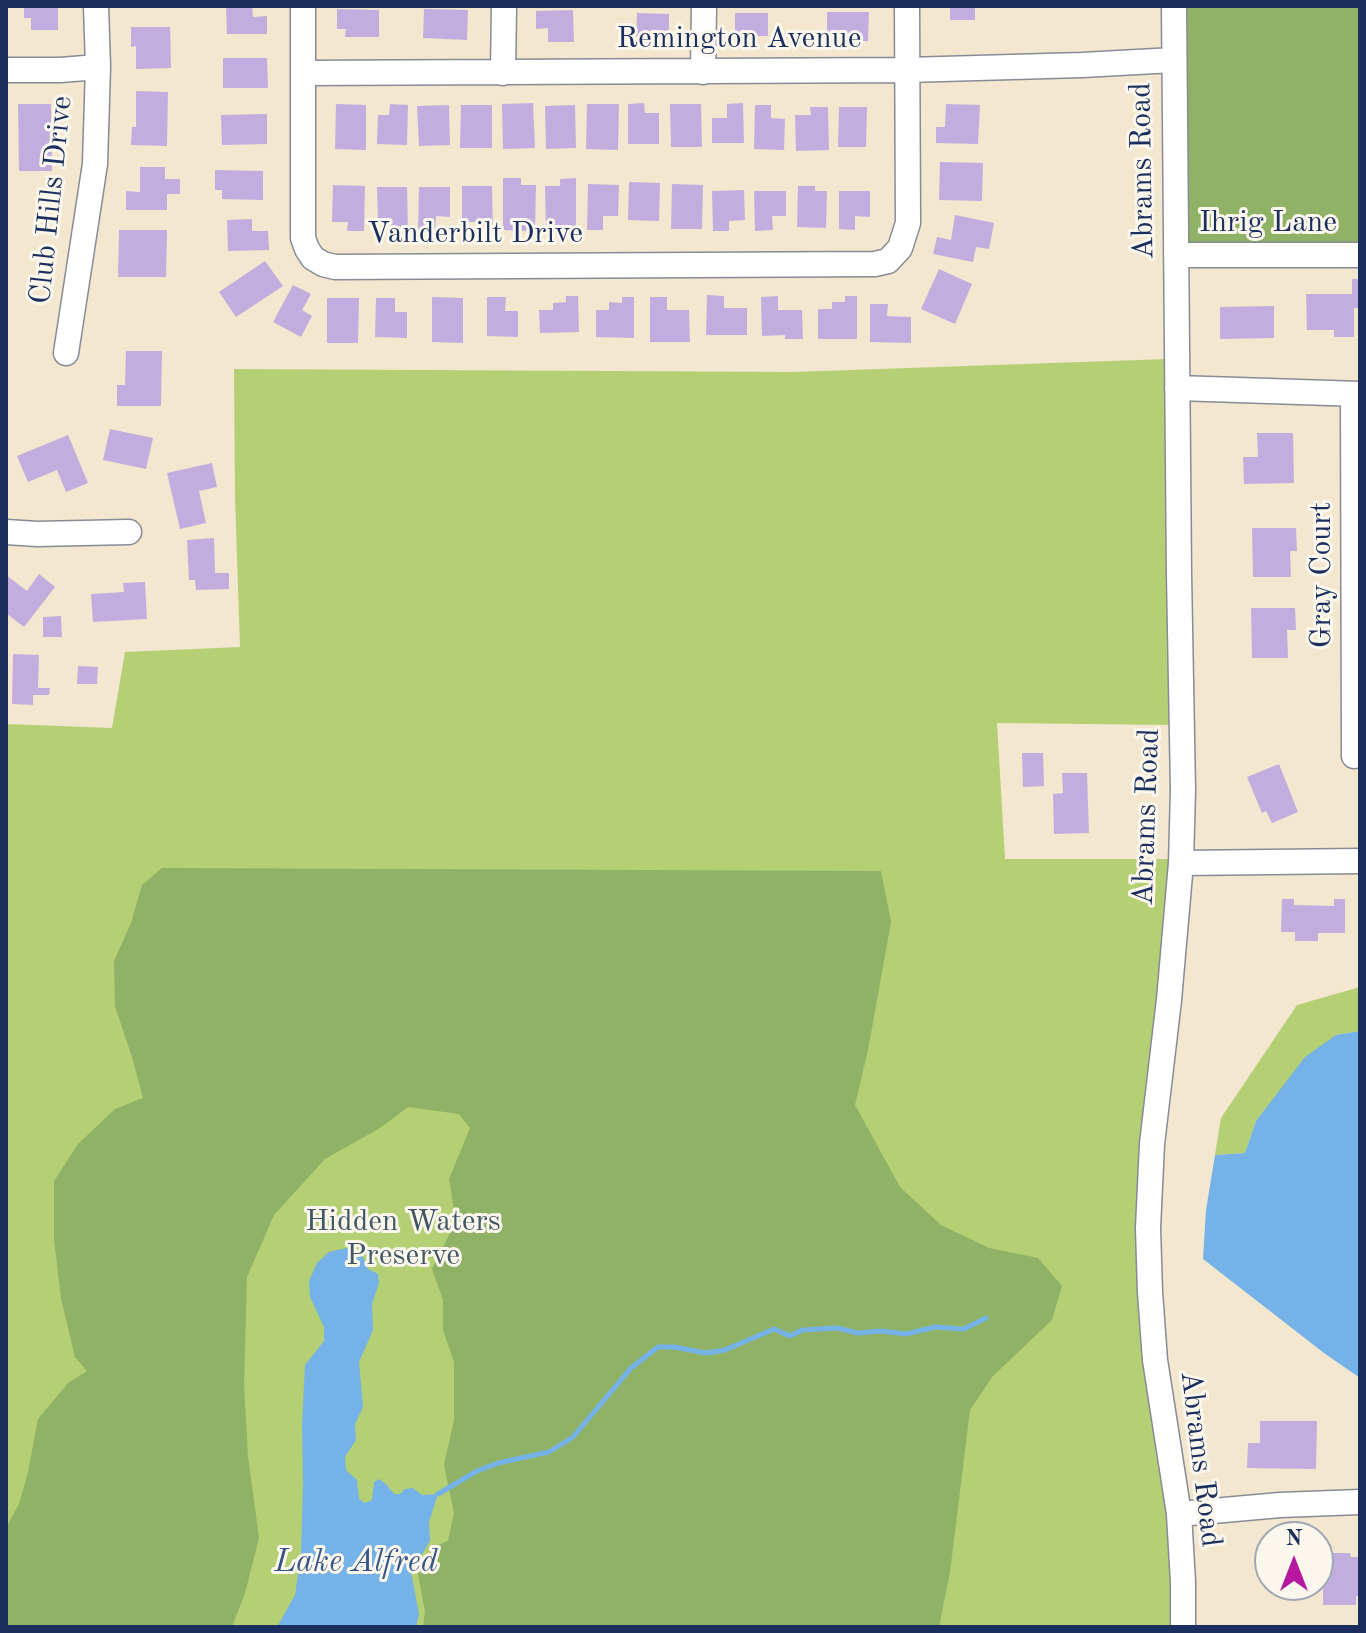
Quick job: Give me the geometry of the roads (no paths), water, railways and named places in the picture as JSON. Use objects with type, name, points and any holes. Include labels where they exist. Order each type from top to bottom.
[{"type":"street","name":"Club Hills Drive","points":[[66,353],[95,164],[96,6]]},
{"type":"street","name":"Vanderbilt Drive","points":[[303,6],[303,238],[313,258],[335,267],[875,264],[892,258],[900,248],[908,223],[907,70]]},
{"type":"street","points":[[503,73],[504,6]]},
{"type":"street","points":[[703,72],[704,6]]},
{"type":"street","points":[[907,6],[907,70]]},
{"type":"street","name":"Abrams Road","points":[[1174,6],[1183,790],[1181,863],[1152,1144],[1148,1228],[1155,1360],[1179,1514],[1183,1627]]},
{"type":"street","name":"Remington Avenue","points":[[303,73],[907,70],[1174,60]]},
{"type":"street","points":[[6,70],[98,67]]},
{"type":"street","name":"Ihrig Lane","points":[[1176,255],[1360,255]]},
{"type":"street","points":[[1177,388],[1357,394]]},
{"type":"street","name":"Gray Court","points":[[1354,756],[1357,394]]},
{"type":"street","points":[[6,532],[129,532]]},
{"type":"street","points":[[1181,863],[1360,861]]},
{"type":"street","points":[[1179,1514],[1360,1502]]},
{"type":"water","points":[[1360,1031],[1360,1378],[1203,1259],[1206,1210],[1215,1155],[1245,1153],[1256,1121],[1305,1057],[1336,1035]]},
{"type":"water","name":"Lake Alfred","points":[[347,1248],[362,1255],[368,1269],[378,1274],[379,1283],[372,1304],[373,1330],[359,1362],[363,1407],[355,1424],[356,1440],[345,1457],[346,1470],[357,1480],[359,1499],[365,1503],[372,1500],[374,1482],[379,1479],[394,1494],[413,1488],[422,1495],[438,1494],[429,1522],[430,1541],[411,1572],[419,1614],[416,1627],[277,1627],[295,1595],[301,1554],[305,1365],[324,1341],[324,1327],[310,1297],[309,1281],[317,1263],[329,1252]]},
{"type":"waterway","points":[[438,1494],[477,1471],[549,1452],[573,1437],[631,1368],[658,1347],[706,1353],[725,1350],[774,1329],[790,1336],[802,1330],[837,1328],[858,1333],[881,1331],[906,1334],[935,1327],[964,1329],[986,1318]]},
{"type":"park label","name":"Hidden Waters Preserve","points":[[403,1239]]}]
